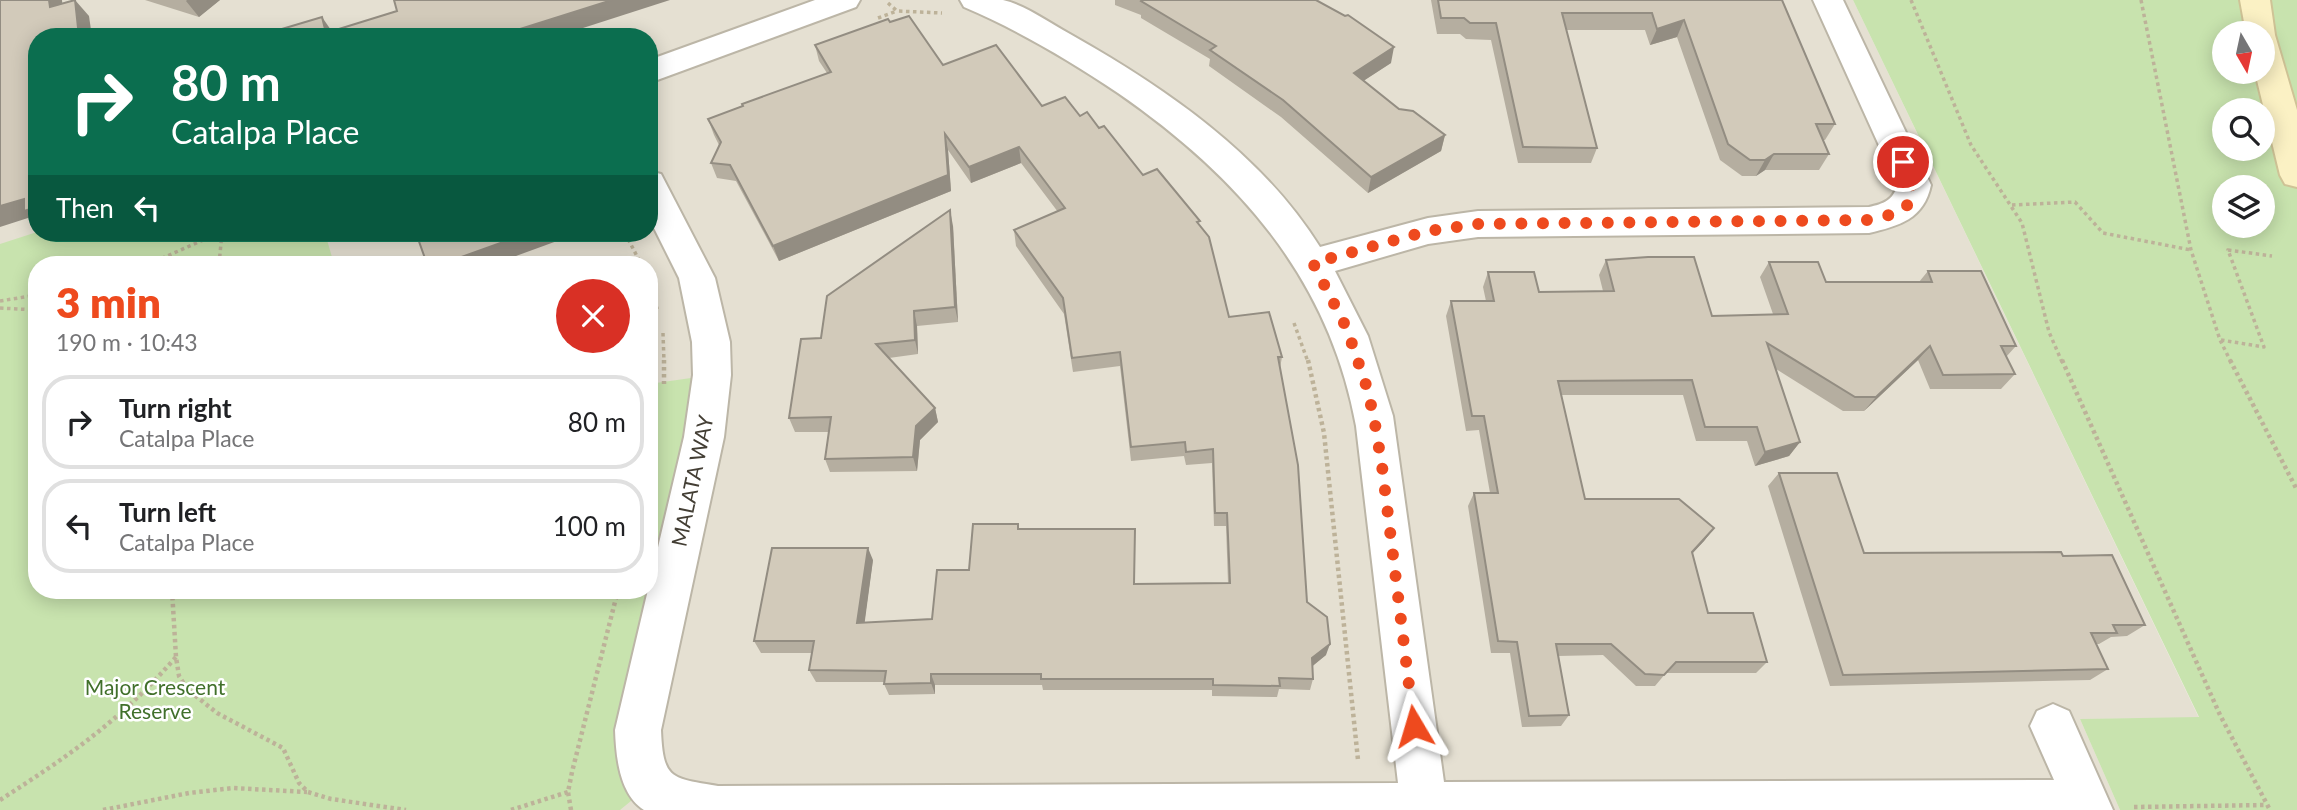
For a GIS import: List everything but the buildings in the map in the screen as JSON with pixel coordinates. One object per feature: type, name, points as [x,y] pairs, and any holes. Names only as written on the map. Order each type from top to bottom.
[{"type":"main road","points":[[2255,0],[2259,21]]},
{"type":"main road","points":[[2274,84],[2297,175]]},
{"type":"street","points":[[1313,263],[1428,231],[1478,224],[1869,220],[1902,210],[1912,198],[1914,185],[1828,0]]},
{"type":"street","points":[[658,69],[839,3],[878,1]]},
{"type":"street","points":[[962,7],[1008,8],[1135,89],[1228,160],[1276,211],[1313,263],[1347,329],[1374,418],[1424,806]]},
{"type":"street","name":"MALATA WAY","points":[[658,201],[697,278],[709,332],[712,375],[704,437],[638,730],[642,769],[648,787],[667,799],[719,809],[1125,809]]},
{"type":"street","points":[[1125,809],[1424,806],[2099,807],[2053,726]]},
{"type":"path","points":[[1911,0],[1971,145],[2022,223],[2049,332],[2220,715],[2269,808],[2099,807]]},
{"type":"path","points":[[2141,0],[2191,250],[2220,340],[2297,490]]},
{"type":"path","points":[[878,1],[897,11],[962,7]]},
{"type":"path","points":[[2012,205],[2076,202],[2103,233],[2191,250]]},
{"type":"path","points":[[168,256],[200,242]]},
{"type":"path","points":[[2220,340],[2264,347],[2228,250],[2272,256]]},
{"type":"path","points":[[0,301],[28,296]]},
{"type":"path","points":[[0,308],[28,310]]},
{"type":"path","points":[[1289,314],[1305,349],[1324,433],[1358,764]]},
{"type":"path","points":[[662,323],[664,393]]},
{"type":"path","points":[[173,599],[179,676],[187,689],[217,713],[283,748],[299,783],[308,792]]},
{"type":"path","points":[[571,810],[568,792],[616,599]]},
{"type":"path","points":[[0,800],[45,773],[102,731],[131,707],[176,657]]},
{"type":"path","points":[[103,810],[188,793],[233,788],[308,792],[331,799],[406,810]]},
{"type":"path","points":[[511,810],[568,792]]},
{"type":"shaded area","points":[[0,0],[1853,0],[2199,718],[2080,719],[2120,810],[0,810]]},
{"type":"green space","points":[[1853,0],[2297,0],[2297,810],[2120,810],[2080,719],[2199,717]]},
{"type":"green space","name":"Major Crescent Reserve","points":[[28,235],[28,242],[328,242],[332,256],[28,256],[28,599],[658,599],[658,383],[712,375],[648,787],[620,810],[0,810],[0,244]]},
{"type":"route","points":[[1414,726],[1374,418],[1347,329],[1313,263],[1428,231],[1478,224],[1869,220],[1890,216],[1902,210],[1912,198],[1914,185],[1903,162]]}]
